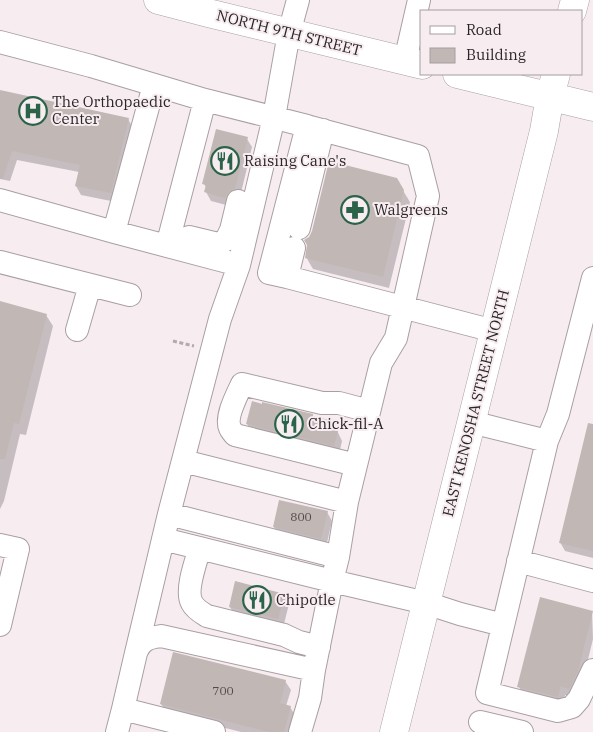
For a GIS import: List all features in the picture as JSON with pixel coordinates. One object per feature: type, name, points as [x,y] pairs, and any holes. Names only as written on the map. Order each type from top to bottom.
[{"type":"main road","name":"NORTH 9TH STREET","points":[[158,0],[414,63]]},
{"type":"main road","points":[[466,75],[553,85],[593,107]]},
{"type":"main road","name":"EAST KENOSHA STREET NORTH","points":[[394,732],[544,131],[553,85]]},
{"type":"lane","points":[[0,200],[114,232],[218,244],[226,240],[231,230],[267,115],[298,0]]},
{"type":"lane","points":[[414,63],[419,0]]},
{"type":"lane","points":[[0,42],[91,66],[205,100],[418,156],[428,196],[396,338],[381,363],[347,502],[310,698],[300,732]]},
{"type":"lane","points":[[114,232],[154,85]]},
{"type":"lane","points":[[169,239],[205,100]]},
{"type":"lane","points":[[117,732],[169,514],[220,319],[239,265],[267,115]]},
{"type":"lane","points":[[287,277],[296,238],[315,128]]},
{"type":"lane","points":[[315,128],[269,273],[494,331]]},
{"type":"lane","points":[[169,239],[239,265]]},
{"type":"lane","points":[[0,262],[130,295]]},
{"type":"lane","points":[[522,732],[479,727],[548,441],[558,414],[593,278]]},
{"type":"lane","points":[[77,330],[90,285]]},
{"type":"lane","points":[[356,465],[235,435],[230,429],[228,422],[232,406],[242,384],[322,403],[339,403],[369,411]]},
{"type":"lane","points":[[471,422],[548,441]]},
{"type":"lane","points":[[183,461],[347,502]]},
{"type":"lane","points":[[169,514],[338,557]]},
{"type":"lane","points":[[163,539],[426,603],[504,625]]},
{"type":"lane","points":[[0,545],[18,549],[0,625]]},
{"type":"lane","points":[[200,548],[189,593],[192,603],[200,612],[207,616],[284,635],[299,642],[319,647]]},
{"type":"lane","points":[[518,561],[593,581]]},
{"type":"lane","points":[[136,653],[139,645],[149,638],[161,636],[314,670]]},
{"type":"lane","points":[[487,693],[558,711],[572,707],[580,699],[593,670]]},
{"type":"lane","points":[[123,709],[214,732]]},
{"type":"path","points":[[173,341],[200,348]]},
{"type":"building","points":[[0,90],[129,118],[111,193],[75,186],[80,165],[12,151],[3,179],[0,179]]},
{"type":"building","name":"Raising Cane's","points":[[216,129],[248,137],[235,188],[225,198],[204,192],[206,185],[202,184]]},
{"type":"building","name":"Walgreens","points":[[329,161],[397,178],[404,190],[383,277],[305,258],[307,245],[304,240],[309,237],[312,231]]},
{"type":"building","points":[[0,301],[47,314],[19,424],[14,423],[5,459],[0,459]]},
{"type":"building","name":"Chick-fil-A","points":[[252,401],[313,414],[313,416],[333,421],[331,429],[338,431],[334,446],[246,424]]},
{"type":"building","points":[[588,423],[593,424],[593,551],[559,543]]},
{"type":"building","points":[[279,500],[328,511],[321,539],[273,527]]},
{"type":"building","name":"Chipotle","points":[[235,581],[285,594],[278,619],[229,607]]},
{"type":"building","points":[[540,597],[593,611],[578,671],[569,689],[561,686],[558,697],[517,687]]},
{"type":"building","points":[[173,652],[286,680],[280,703],[291,706],[284,732],[269,732],[160,704]]},
{"type":"place","name":"The Orthopaedic Center","points":[[33,111]]},
{"type":"place","name":"Raising Cane's","points":[[225,161]]},
{"type":"place","name":"Walgreens","points":[[355,210]]},
{"type":"place","name":"Chick-fil-A","points":[[289,424]]},
{"type":"place","name":"Chipotle","points":[[257,600]]}]
